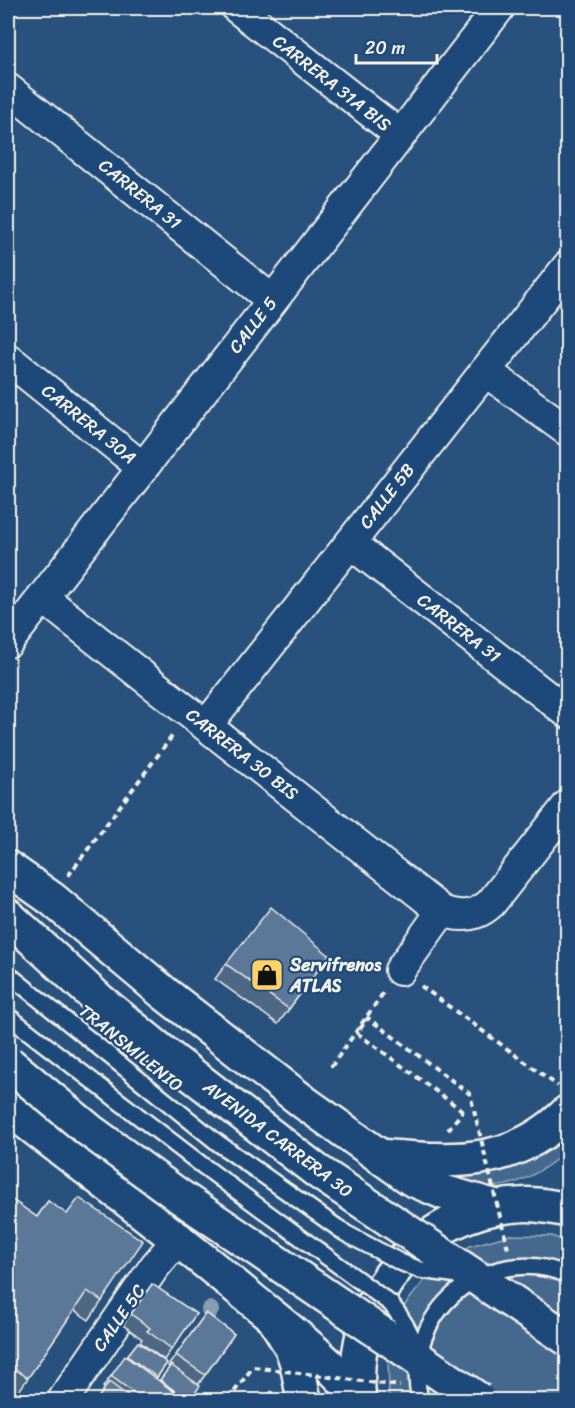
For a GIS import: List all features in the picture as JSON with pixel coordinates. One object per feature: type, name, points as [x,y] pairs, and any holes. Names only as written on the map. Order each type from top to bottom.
[{"type":"main road","points":[[8,868],[52,899],[164,993],[304,1103],[412,1179],[443,1192],[496,1207]]},
{"type":"main road","name":"AVENIDA CARRERA 30","points":[[15,923],[99,1000],[170,1058],[317,1171],[567,1339]]},
{"type":"main road","points":[[8,1063],[89,1130],[178,1196],[479,1401]]},
{"type":"main road","points":[[380,1156],[453,1160],[493,1156],[516,1149],[540,1135],[563,1099]]},
{"type":"main road","points":[[8,1108],[179,1238],[340,1375],[359,1399]]},
{"type":"main road","points":[[359,1399],[358,1354],[369,1312],[389,1275],[418,1243],[454,1220],[496,1207],[559,1201]]},
{"type":"main road","points":[[273,1317],[292,1348],[297,1363],[291,1395]]},
{"type":"street","name":"CARRERA 31A BIS","points":[[237,8],[399,135]]},
{"type":"street","name":"CALLE 5","points":[[8,642],[499,8]]},
{"type":"street","name":"CARRERA 31","points":[[8,89],[272,300]]},
{"type":"street","name":"CALLE 5B","points":[[197,720],[350,543],[567,266]]},
{"type":"street","name":"CARRERA 30A","points":[[8,358],[142,467]]},
{"type":"street","points":[[485,372],[567,431]]},
{"type":"street","name":"CARRERA 31","points":[[350,543],[567,713]]},
{"type":"street","name":"CARRERA 30 BIS","points":[[42,597],[442,911]]},
{"type":"street","points":[[400,970],[442,911],[454,915],[470,916],[482,911],[491,903],[567,805]]},
{"type":"street","name":"CALLE 5C","points":[[63,1401],[155,1266],[179,1238]]},
{"type":"lane","name":"TRANSMILENIO","points":[[8,974],[218,1143],[345,1233],[400,1262],[420,1269],[449,1274],[483,1275]]},
{"type":"lane","name":"TRANSMILENIO","points":[[8,1016],[202,1165],[391,1304],[402,1317],[419,1355]]},
{"type":"lane","name":"TRANSMILENIO","points":[[420,1401],[419,1355],[425,1333],[441,1307],[456,1291],[483,1275],[509,1268],[524,1266],[552,1270],[567,1275]]},
{"type":"path","points":[[68,876],[197,720]]},
{"type":"path","points":[[331,1066],[400,970],[563,1099]]},
{"type":"path","points":[[445,1134],[463,1111],[357,1034],[368,1018],[470,1094],[510,1259]]},
{"type":"path","points":[[228,1401],[253,1367],[397,1384],[406,1390]]},
{"type":"path","points":[[261,1401],[291,1395]]},
{"type":"shaded area","points":[[567,1130],[567,1151],[536,1173],[520,1181],[505,1185],[473,1184],[455,1179],[437,1169]]},
{"type":"shaded area","points":[[510,1235],[552,1236],[567,1242],[567,1400],[389,1400],[388,1351],[403,1307],[432,1271],[470,1246]]},
{"type":"building","name":"Servifrenos ATLAS","points":[[271,907],[329,955],[289,1009],[226,964]]},
{"type":"building","points":[[8,1197],[37,1217],[48,1201],[67,1214],[79,1198],[143,1241],[102,1301],[87,1291],[28,1378],[8,1364]]},
{"type":"building","points":[[152,1284],[196,1314],[172,1349],[147,1331],[150,1328],[131,1314]]},
{"type":"building","points":[[206,1313],[234,1334],[205,1375],[176,1355]]},
{"type":"building","points":[[138,1342],[167,1363],[157,1377],[127,1356]]},
{"type":"building","points":[[125,1356],[181,1397],[179,1401],[145,1401],[111,1376]]},
{"type":"building","points":[[171,1365],[200,1386],[189,1401],[160,1380]]},
{"type":"building","points":[[109,1382],[135,1401],[96,1401]]},
{"type":"place","name":"Servifrenos ATLAS","points":[[267,975]]}]
